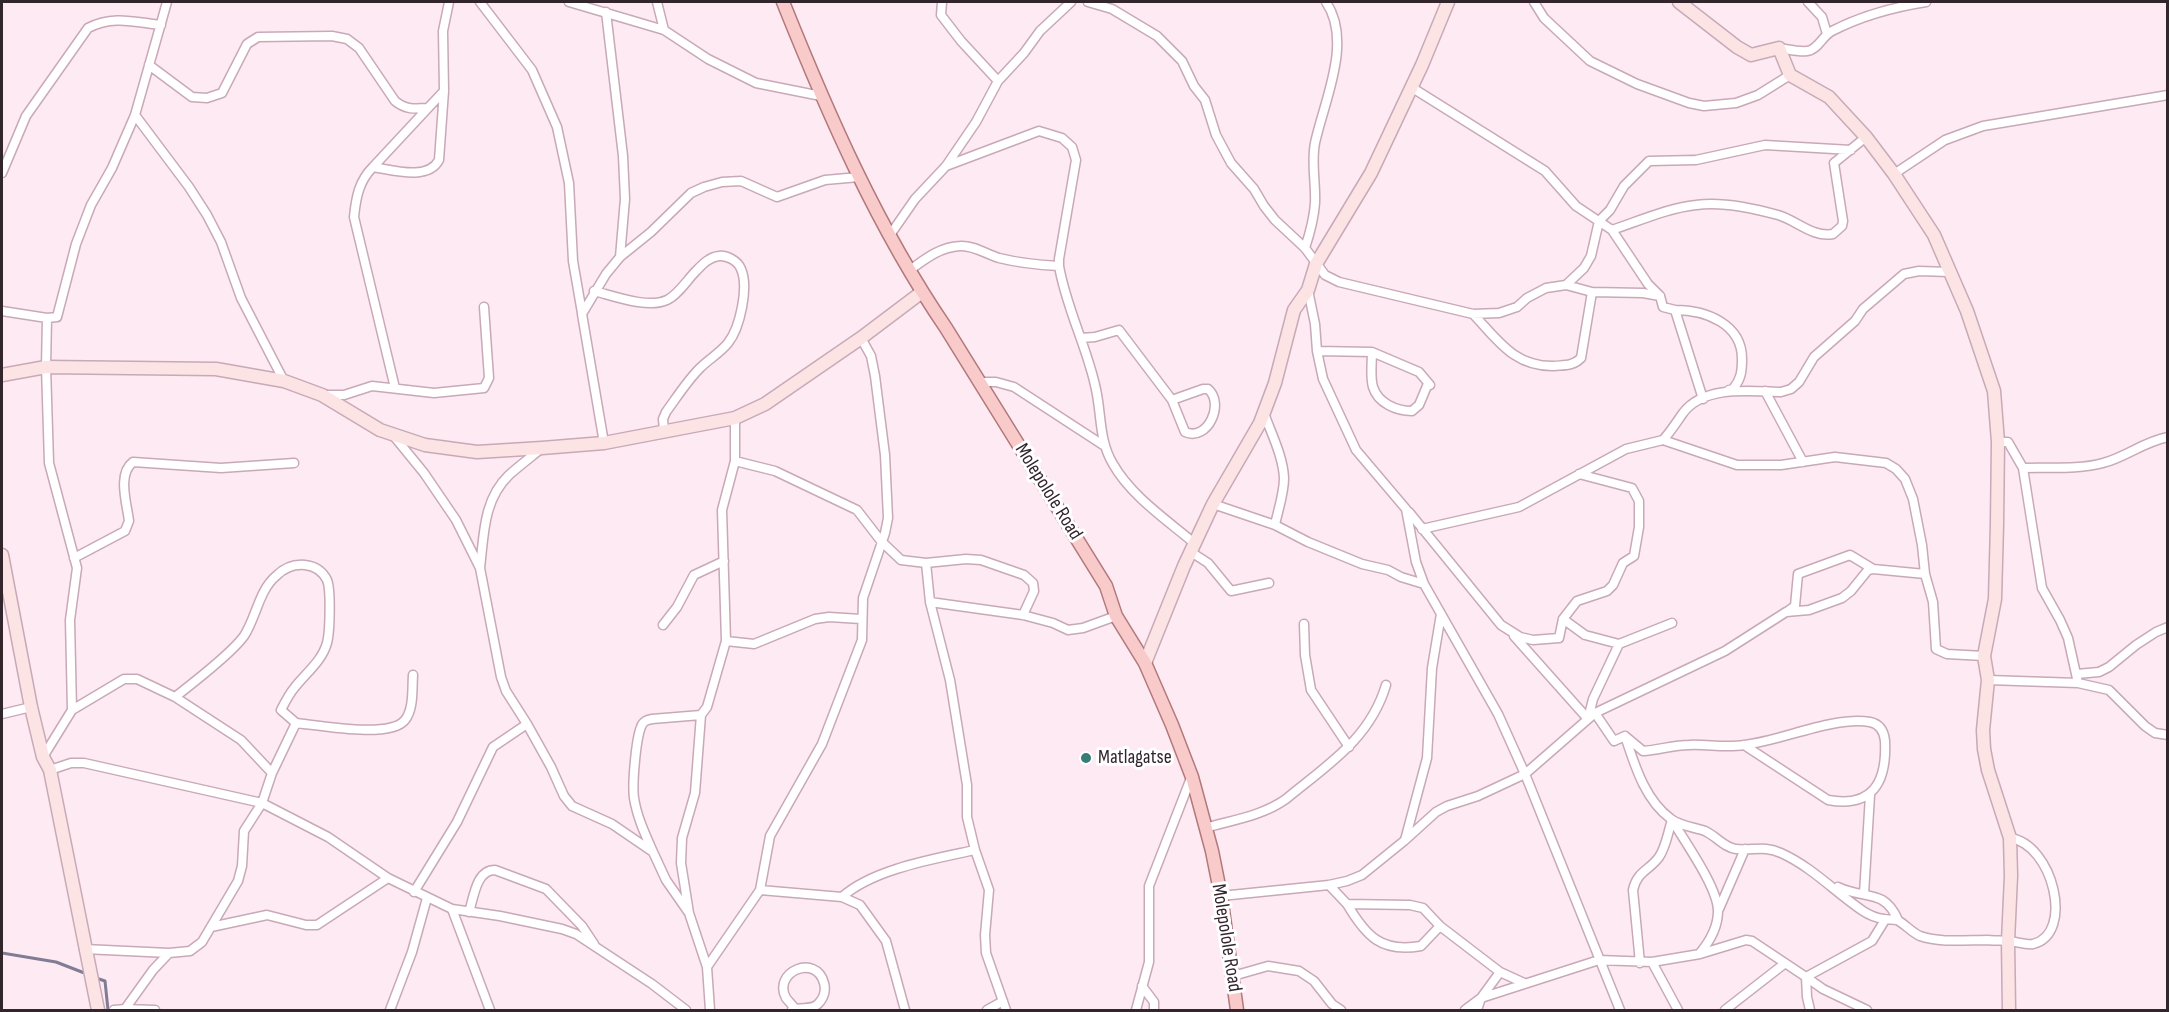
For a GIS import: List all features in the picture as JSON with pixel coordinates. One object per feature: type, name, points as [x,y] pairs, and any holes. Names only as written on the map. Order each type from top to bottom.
[{"type":"main road","name":"Molepolole Road","points":[[783,2],[820,96],[890,235],[922,292],[1106,586],[1116,616],[1145,663],[1172,725],[1191,777],[1212,851],[1221,896],[1237,1011]]},
{"type":"street","points":[[2,311],[47,318],[57,317],[76,244],[135,115],[167,2]]},
{"type":"street","points":[[373,167],[410,172],[428,171],[435,168],[439,160],[444,91],[443,31],[449,2]]},
{"type":"street","points":[[480,2],[532,70],[557,127],[569,183],[573,261],[604,443]]},
{"type":"street","points":[[569,2],[663,30],[708,59],[756,83],[820,96]]},
{"type":"street","points":[[657,2],[663,30]]},
{"type":"street","points":[[942,2],[941,15],[961,41],[998,81]]},
{"type":"street","points":[[890,235],[915,199],[946,166],[976,122],[998,81],[1024,53],[1040,31],[1071,2]]},
{"type":"street","points":[[1088,2],[1112,9],[1157,36],[1182,61],[1194,86],[1205,100],[1216,135],[1231,162],[1241,172],[1275,220],[1305,248],[1325,275],[1339,282],[1473,314],[1499,313],[1517,307],[1527,298],[1546,288],[1566,285],[1592,292],[1643,293],[1660,296]]},
{"type":"street","points":[[1305,248],[1315,204],[1315,144],[1329,93],[1338,43],[1335,20],[1326,2]]},
{"type":"street","points":[[1145,663],[1213,504],[1260,423],[1275,383],[1294,310],[1308,290],[1316,264],[1371,173],[1448,2]]},
{"type":"street","points":[[1534,2],[1544,18],[1590,61],[1637,84],[1689,102],[1715,106],[1736,103],[1758,94],[1790,75]]},
{"type":"street","points":[[1679,2],[1737,47],[1751,55],[1779,48],[1808,51],[1815,48],[1827,34],[1852,20],[1900,6],[1926,2]]},
{"type":"street","points":[[1808,2],[1822,17],[1827,34]]},
{"type":"street","points":[[606,12],[623,156],[625,199],[620,257]]},
{"type":"street","points":[[2,173],[26,116],[88,28],[101,21],[117,20],[161,25]]},
{"type":"street","points":[[149,64],[192,97],[207,98],[222,93],[247,44],[258,37],[332,36],[347,39],[359,48],[395,102],[402,107],[412,109],[428,108]]},
{"type":"street","points":[[1779,48],[1790,75],[1829,97],[1866,137],[1894,174],[1934,235],[1967,311],[1994,391],[1998,442],[1995,599],[1984,656],[1988,680],[1983,730],[1988,770],[2010,838],[2009,1011]]},
{"type":"street","points":[[1411,87],[1545,171],[1576,207],[1612,230],[1648,284],[1660,296],[1663,308],[1692,310],[1719,320],[1727,325],[1737,338],[1742,352],[1742,374],[1733,389],[1716,392],[1683,413],[1677,425],[1663,440]]},
{"type":"street","points":[[395,388],[354,217],[356,198],[364,177],[444,91]]},
{"type":"street","points":[[1894,174],[1945,140],[1983,126],[2168,95]]},
{"type":"street","points":[[135,115],[207,214],[221,242],[241,298],[284,381]]},
{"type":"street","points":[[946,166],[1039,131],[1062,138],[1072,147],[1076,160],[1059,266],[1100,405],[1103,444],[1114,467],[1134,491],[1208,563],[1231,591],[1269,583]]},
{"type":"street","points":[[1612,230],[1686,207],[1707,204],[1758,210],[1780,216],[1819,234],[1833,234],[1842,226],[1843,221],[1834,163],[1866,137]]},
{"type":"street","points":[[1566,285],[1584,268],[1591,256],[1599,221],[1610,210],[1624,186],[1649,161],[1696,160],[1765,145],[1851,150]]},
{"type":"street","points":[[582,314],[594,291],[620,257],[651,232],[691,193],[722,182],[741,182],[777,198],[825,180],[859,177]]},
{"type":"street","points":[[910,270],[933,254],[960,246],[971,247],[1000,258],[1029,264],[1059,266]]},
{"type":"street","points":[[594,291],[632,301],[654,303],[666,301],[711,259],[720,256],[730,258],[739,264],[745,286],[735,330],[730,341],[701,367],[666,412],[663,419],[664,431]]},
{"type":"street","points":[[1716,392],[1781,392],[1791,389],[1799,382],[1814,357],[1855,321],[1863,309],[1904,274],[1919,271],[1949,272]]},
{"type":"street","points":[[1308,290],[1323,379],[1356,450],[1492,616],[1512,633],[1614,741],[1625,736]]},
{"type":"street","points":[[2,375],[46,367],[216,369],[284,381],[322,395],[380,430],[425,445],[460,451],[604,443],[735,418],[765,404],[861,338],[922,292]]},
{"type":"street","points":[[1473,314],[1502,346],[1524,362],[1545,366],[1572,365],[1581,358],[1592,292]]},
{"type":"street","points":[[322,395],[344,395],[372,386],[434,393],[484,388],[489,378],[484,307]]},
{"type":"street","points":[[1675,310],[1703,399]]},
{"type":"street","points":[[47,318],[49,463],[74,558],[77,579],[70,620],[72,710]]},
{"type":"street","points":[[1081,338],[1095,337],[1119,330],[1172,400],[1181,427],[1189,434],[1201,433],[1214,414],[1214,398],[1208,389],[1172,400]]},
{"type":"street","points":[[707,967],[760,890],[770,836],[822,744],[862,640],[862,598],[887,527],[888,518],[885,455],[871,356],[861,338]]},
{"type":"street","points":[[1317,351],[1372,352],[1419,372],[1430,385],[1427,386],[1419,405],[1412,411],[1395,409],[1376,394],[1372,386],[1372,352]]},
{"type":"street","points":[[978,382],[996,382],[1014,387],[1103,444]]},
{"type":"street","points":[[1765,391],[1803,462]]},
{"type":"street","points":[[1264,412],[1283,467],[1284,477],[1284,488],[1275,525]]},
{"type":"street","points":[[710,1011],[707,967],[689,913],[681,851],[682,838],[695,793],[701,715],[707,707],[726,641],[722,510],[735,461],[735,418]]},
{"type":"street","points":[[393,435],[424,473],[456,520],[480,568],[501,677],[506,691],[551,767],[564,796],[572,806],[612,824],[653,852]]},
{"type":"street","points":[[2023,468],[2079,467],[2102,464],[2150,441],[2168,437]]},
{"type":"street","points":[[1422,529],[1520,507],[1626,449],[1663,440],[1737,465],[1781,465],[1835,457],[1886,463],[1896,469],[1905,479],[1913,499],[1919,523],[1925,574],[1934,602],[1936,649],[1947,654],[1984,656]]},
{"type":"street","points":[[1998,442],[2008,442],[2023,468],[2042,588],[2068,638],[2078,679]]},
{"type":"street","points":[[480,568],[485,519],[492,498],[508,476],[542,448]]},
{"type":"street","points":[[735,461],[775,471],[857,510],[881,541],[901,560],[926,563],[973,559],[1024,575],[1033,584],[1034,591],[1023,615]]},
{"type":"street","points":[[74,558],[125,531],[129,521],[124,478],[125,471],[133,462],[222,468],[294,463]]},
{"type":"street","points":[[1512,633],[1533,640],[1559,638],[1563,619],[1577,601],[1607,591],[1613,585],[1623,563],[1634,556],[1639,527],[1639,501],[1632,488],[1579,474]]},
{"type":"street","points":[[1213,504],[1275,525],[1308,542],[1362,564],[1388,570],[1401,577],[1424,584]]},
{"type":"street","points":[[1406,509],[1416,562],[1424,584],[1498,714],[1526,774],[1620,1011]]},
{"type":"street","points":[[2,555],[31,707],[43,756],[50,770],[98,1011]]},
{"type":"street","points":[[1221,896],[1329,885],[1362,875],[1442,809],[1478,796],[1526,774],[1591,716],[1725,651],[1795,606],[1798,574],[1850,555],[1873,569]]},
{"type":"street","points":[[663,625],[677,607],[694,574],[724,561]]},
{"type":"street","points":[[926,563],[930,602],[950,680],[967,785],[967,817],[975,850],[989,890],[985,935],[986,953],[1006,1011]]},
{"type":"street","points":[[175,697],[240,642],[269,583],[287,568],[297,565],[314,566],[328,581],[330,628],[321,658],[296,687],[281,710],[296,723],[371,730],[400,725],[406,720],[410,710],[413,675]]},
{"type":"street","points":[[1786,612],[1809,610],[1842,598],[1851,591],[1868,570],[1925,574]]},
{"type":"street","points":[[930,602],[1023,615],[1053,623],[1068,630],[1083,628],[1116,616]]},
{"type":"street","points":[[1404,841],[1426,758],[1432,668],[1441,614]]},
{"type":"street","points":[[726,641],[754,644],[815,619],[829,617],[861,619]]},
{"type":"street","points":[[1563,619],[1585,635],[1619,644],[1672,623]]},
{"type":"street","points":[[1304,624],[1305,655],[1311,690],[1349,747]]},
{"type":"street","points":[[1988,680],[2078,679],[2109,667],[2136,645],[2168,627]]},
{"type":"street","points":[[1591,716],[1593,699],[1619,644]]},
{"type":"street","points":[[43,756],[72,710],[124,679],[130,678],[137,679],[175,697],[241,740],[272,773]]},
{"type":"street","points":[[2078,679],[2109,690],[2145,726],[2156,733],[2168,735]]},
{"type":"street","points":[[1205,828],[1275,807],[1349,747],[1361,734],[1376,711],[1386,685]]},
{"type":"street","points":[[2,714],[31,707]]},
{"type":"street","points":[[689,913],[666,880],[642,827],[634,796],[634,781],[641,728],[646,720],[701,715]]},
{"type":"street","points":[[1625,736],[1643,751],[1677,745],[1744,746],[1831,725],[1873,722],[1880,726],[1884,733],[1885,746],[1879,785],[1870,795],[1842,803],[1828,800],[1744,746]]},
{"type":"street","points":[[84,949],[169,953],[190,951],[196,948],[238,881],[242,866],[244,831],[262,803],[272,773],[296,723]]},
{"type":"street","points":[[414,892],[457,822],[494,747],[527,724]]},
{"type":"street","points":[[1625,736],[1638,775],[1654,800],[1672,820],[1710,886],[1718,911]]},
{"type":"street","points":[[50,770],[71,763],[84,763],[262,803],[328,837],[388,878],[452,909],[500,915],[576,934],[652,984],[686,1011]]},
{"type":"street","points":[[1136,1011],[1149,962],[1149,886],[1191,777]]},
{"type":"street","points":[[1864,894],[1870,795]]},
{"type":"street","points":[[1672,820],[1704,831],[1730,848],[1762,848],[1781,853],[1827,882],[1868,915],[1885,920],[1896,920],[1917,935],[1930,939],[2033,944],[2048,934],[2053,926],[2055,900],[2048,870],[2034,850],[2020,840],[2010,838]]},
{"type":"street","points":[[1640,963],[1633,890],[1635,880],[1656,862],[1661,854],[1672,820]]},
{"type":"street","points":[[1700,954],[1710,941],[1718,911],[1744,849]]},
{"type":"street","points":[[842,897],[854,887],[902,867],[975,850]]},
{"type":"street","points":[[469,912],[480,876],[488,870],[495,870],[546,888],[582,926],[594,946]]},
{"type":"street","points":[[211,927],[267,915],[306,925],[317,925],[388,878]]},
{"type":"street","points":[[1827,882],[1853,894],[1864,894],[1881,899],[1892,907],[1898,920],[1896,920]]},
{"type":"street","points":[[1329,885],[1347,904],[1366,932],[1391,948],[1421,946],[1440,926]]},
{"type":"street","points":[[760,890],[842,897],[860,905],[886,941],[905,1011]]},
{"type":"street","points":[[390,1011],[412,952],[428,898]]},
{"type":"street","points":[[1347,904],[1423,908],[1440,926],[1500,972],[1524,983]]},
{"type":"street","points":[[452,909],[490,1011]]},
{"type":"street","points":[[1806,977],[1872,941],[1885,920]]},
{"type":"street","points":[[1481,998],[1599,960],[1652,962],[1700,954],[1738,941],[1752,941],[1823,989],[1867,1011]]},
{"type":"street","points":[[125,1009],[153,970],[169,953]]},
{"type":"street","points":[[1652,962],[1678,1011]]},
{"type":"street","points":[[1725,1011],[1784,964]]},
{"type":"street","points":[[1233,976],[1268,966],[1299,971],[1314,981],[1332,1007],[1341,1011]]},
{"type":"street","points":[[808,967],[817,971],[826,987],[824,996],[818,1004],[810,1008],[794,1010],[786,997],[784,988],[786,979],[791,972],[799,968],[808,967]]},
{"type":"street","points":[[1465,1011],[1481,998],[1500,972]]},
{"type":"street","points":[[1806,977],[1810,1011]]},
{"type":"street","points":[[1142,986],[1153,999],[1154,1011]]},
{"type":"street","points":[[1477,1011],[1481,998]]},
{"type":"street","points":[[987,1011],[1003,1001]]},
{"type":"street","points":[[114,1011],[125,1009],[155,1011]]},
{"type":"waterway","points":[[2,953],[56,962],[87,974]]},
{"type":"waterway","points":[[96,978],[105,981],[108,1010]]},
{"type":"place","name":"Matlagatse","points":[[1086,758]]}]
